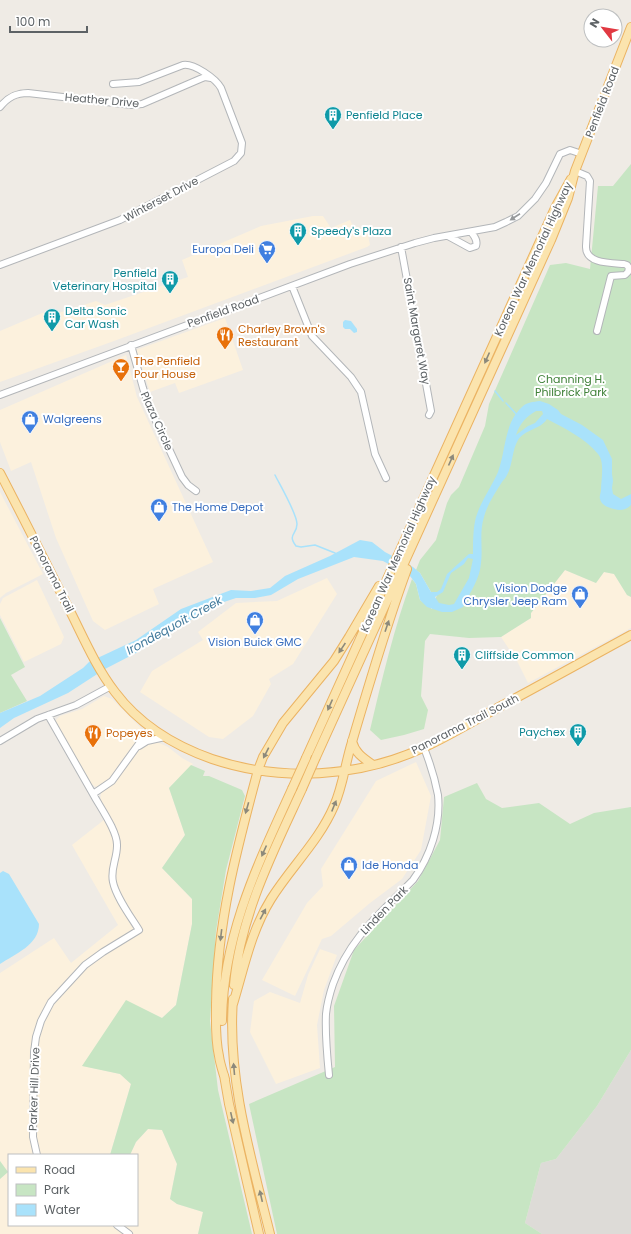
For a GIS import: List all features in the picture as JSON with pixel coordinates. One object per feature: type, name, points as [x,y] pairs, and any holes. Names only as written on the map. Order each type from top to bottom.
[{"type":"main road","name":"Penfield Road","points":[[575,171],[631,27]]},
{"type":"main road","name":"Korean War Memorial Highway","points":[[270,1234],[242,1116],[232,1045],[235,980],[240,952],[253,903],[274,851],[316,758],[398,585],[430,509],[551,240],[568,198],[575,171]]},
{"type":"main road","name":"Korean War Memorial Highway","points":[[259,1234],[229,1104],[222,1043],[224,982],[234,931],[251,881],[385,579],[401,548],[555,208],[575,171]]},
{"type":"main road","name":"Panorama Trail","points":[[0,473],[104,675]]},
{"type":"main road","points":[[225,1079],[218,1055],[216,1027],[216,987],[224,908],[233,863],[258,770],[273,739],[283,723],[334,661],[385,579]]},
{"type":"main road","points":[[233,1004],[249,948],[258,923],[270,899],[312,843],[334,806],[398,585]]},
{"type":"main road","name":"Panorama Trail South","points":[[104,675],[131,710],[151,727],[165,737],[200,755],[230,764],[258,770],[306,774],[345,770],[373,765],[424,748],[631,636]]},
{"type":"main road","points":[[352,741],[358,754],[373,765]]},
{"type":"street","name":"Heather Drive","points":[[114,84],[139,82],[171,68],[187,64],[214,79]]},
{"type":"street","name":"Heather Drive","points":[[0,106],[5,100],[14,95],[28,93],[132,105],[142,104],[205,77],[214,79]]},
{"type":"street","name":"Winterset Drive","points":[[0,265],[120,220],[234,161],[241,153],[242,144],[221,88],[214,79]]},
{"type":"street","name":"Penfield Road","points":[[0,395],[131,345],[401,247],[434,238],[495,227],[518,216],[532,202],[543,189],[560,154],[570,150],[582,154]]},
{"type":"street","points":[[575,171],[587,176],[590,181],[586,253],[595,260],[624,264],[629,268],[625,275],[611,276],[597,331]]},
{"type":"street","points":[[448,236],[470,248],[476,246],[477,243],[471,232]]},
{"type":"street","name":"Saint Margaret Way","points":[[401,247],[431,411],[429,415]]},
{"type":"street","points":[[292,286],[312,336],[351,377],[362,392],[375,454],[386,478]]},
{"type":"street","name":"Plaza Circle","points":[[131,345],[142,388],[149,406],[182,477],[188,485],[196,491]]},
{"type":"street","points":[[0,741],[37,719],[80,704],[111,686]]},
{"type":"street","name":"Parker Hill Drive","points":[[37,1154],[33,1137],[34,1052],[36,1037],[41,1021],[51,1002],[85,965],[139,930],[115,890],[112,881],[112,871],[117,852],[116,835],[48,715]]},
{"type":"street","points":[[93,794],[112,781],[151,727]]},
{"type":"street","points":[[136,748],[147,741],[165,737]]},
{"type":"street","name":"Linden Park","points":[[328,1075],[326,1012],[337,973],[361,932],[418,873],[427,857],[434,837],[438,797],[433,771],[424,748]]},
{"type":"street","points":[[118,1226],[129,1234]]},
{"type":"shaded area","points":[[313,216],[323,216],[331,228],[350,220],[353,226],[359,227],[368,235],[370,245],[0,382],[0,331],[47,311],[52,315],[96,301],[105,305],[188,277],[182,260],[261,226]]},
{"type":"shaded area","points":[[225,318],[243,370],[179,393],[175,383],[150,392],[136,350]]},
{"type":"shaded area","points":[[126,355],[137,397],[213,562],[153,589],[159,604],[105,630],[93,621],[56,538],[31,462],[11,471],[0,442],[0,410]]},
{"type":"shaded area","points":[[0,492],[43,574],[6,593],[0,598]]},
{"type":"shaded area","points":[[565,570],[596,583],[604,572],[614,574],[627,595],[631,597],[631,628],[528,683],[517,661],[501,637],[531,618],[531,613]]},
{"type":"shaded area","points":[[327,578],[337,594],[293,664],[269,679],[271,684],[253,716],[223,739],[209,737],[140,692],[152,671],[203,640],[198,632],[236,603],[277,601]]},
{"type":"shaded area","points":[[37,580],[64,637],[61,644],[24,662],[0,615],[0,604],[3,598]]},
{"type":"shaded area","points":[[104,696],[112,699],[142,729],[143,735],[109,780],[96,787],[90,783],[56,723],[56,720],[60,716],[82,709]]},
{"type":"shaded area","points":[[157,742],[168,747],[182,758],[193,764],[169,788],[185,835],[162,868],[192,899],[192,924],[176,1005],[162,1018],[126,1001],[83,1066],[120,1074],[131,1084],[110,1154],[8,1154],[8,1172],[0,1161],[0,973],[54,938],[71,963],[118,925],[72,845],[109,816],[100,801],[101,793],[114,783],[130,760],[143,745]]},
{"type":"shaded area","points":[[416,762],[431,796],[421,850],[402,879],[370,903],[331,936],[322,939],[295,996],[262,980],[307,903],[323,886],[321,869],[376,781]]},
{"type":"shaded area","points":[[320,949],[337,955],[324,990],[317,1025],[320,1068],[276,1084],[250,1032],[254,1001],[270,992],[300,1003],[308,975]]},
{"type":"shaded area","points":[[631,1050],[631,1234],[542,1234],[525,1223],[541,1163],[556,1159],[597,1106]]},
{"type":"shaded area","points":[[148,1129],[162,1130],[177,1164],[170,1199],[177,1204],[203,1212],[198,1234],[0,1234],[0,1179],[8,1172],[8,1226],[138,1226],[138,1154],[130,1154],[136,1142]]},
{"type":"green space","name":"Channing H. Philbrick Park","points":[[631,164],[631,597],[627,595],[614,574],[604,572],[596,583],[565,570],[531,613],[531,618],[501,637],[469,638],[430,634],[425,641],[421,696],[428,710],[424,729],[381,740],[370,730],[394,635],[412,579],[416,584],[420,600],[432,609],[438,592],[431,592],[420,573],[416,570],[420,560],[436,540],[447,503],[451,495],[459,487],[485,426],[489,404],[550,265],[566,263],[590,269],[598,186],[613,186]]},
{"type":"green space","points":[[0,618],[25,667],[11,675],[27,701],[0,713]]},
{"type":"green space","points":[[191,765],[205,771],[203,776],[209,776],[242,790],[245,796],[226,870],[216,931],[210,1021],[218,1090],[252,1234],[198,1234],[203,1212],[177,1204],[170,1199],[177,1164],[162,1130],[148,1129],[136,1142],[130,1154],[110,1154],[131,1084],[120,1074],[82,1066],[126,1000],[162,1018],[176,1005],[192,924],[192,899],[162,868],[185,835],[169,788]]},
{"type":"green space","points":[[477,783],[486,799],[502,808],[539,803],[570,824],[594,813],[631,807],[631,1050],[597,1106],[556,1159],[541,1163],[525,1223],[542,1234],[277,1234],[249,1104],[335,1067],[334,1006],[354,950],[418,881],[440,840],[444,797]]},
{"type":"green space","points":[[0,1161],[8,1172],[0,1179]]},
{"type":"water","points":[[345,320],[351,321],[357,329],[357,332],[354,333],[350,329],[345,329],[343,327],[343,322]]},
{"type":"water","name":"Irondequoit Creek","points":[[540,401],[549,404],[561,414],[582,425],[603,440],[612,459],[613,494],[621,499],[631,494],[631,505],[629,507],[623,510],[617,510],[602,503],[600,497],[602,466],[600,457],[593,448],[581,438],[547,419],[544,423],[521,436],[518,440],[507,476],[502,481],[487,508],[482,529],[480,569],[477,580],[463,607],[452,612],[442,612],[427,607],[420,600],[416,584],[410,576],[383,561],[354,557],[298,579],[271,595],[255,598],[236,598],[224,602],[199,615],[136,653],[105,669],[68,693],[14,718],[0,728],[0,713],[40,696],[83,668],[89,662],[136,640],[181,609],[231,590],[251,591],[270,588],[285,576],[330,556],[360,540],[372,542],[385,552],[413,567],[420,573],[431,592],[437,592],[441,589],[447,574],[469,554],[473,554],[476,517],[501,464],[506,438],[512,421],[524,405],[530,402]],"holes":[[[536,411],[542,411],[543,414],[535,423],[528,426],[516,435],[519,427]],[[468,558],[473,559],[469,578],[454,604],[449,605],[439,603],[435,597],[443,592],[451,573],[464,564]]]},
{"type":"water","points":[[3,871],[9,874],[39,924],[38,931],[31,943],[0,964],[0,873]]},
{"type":"waterway","points":[[495,391],[503,401]]},
{"type":"waterway","points":[[506,403],[517,415]]},
{"type":"waterway","points":[[275,475],[296,519],[297,528],[292,537],[296,546],[301,547],[315,545],[337,555]]},
{"type":"place","name":"Penfield Place","points":[[333,130]]},
{"type":"place","name":"Speedy's Plaza","points":[[298,246]]},
{"type":"place","name":"Europa Deli","points":[[267,264]]},
{"type":"place","name":"Penfield Veterinary Hospital","points":[[170,294]]},
{"type":"place","name":"Delta Sonic Car Wash","points":[[52,332]]},
{"type":"place","name":"Charley Brown's Restaurant","points":[[225,350]]},
{"type":"place","name":"The Penfield Pour House","points":[[121,382]]},
{"type":"place","name":"Walgreens","points":[[30,434]]},
{"type":"place","name":"The Home Depot","points":[[159,522]]},
{"type":"place","name":"Vision Dodge Chrysler Jeep Ram","points":[[580,609]]},
{"type":"place","name":"Vision Buick GMC","points":[[255,635]]},
{"type":"place","name":"Cliffside Common","points":[[462,670]]},
{"type":"place","name":"Paychex","points":[[578,747]]},
{"type":"place","name":"Popeyes","points":[[93,748]]},
{"type":"place","name":"Ide Honda","points":[[349,880]]}]
